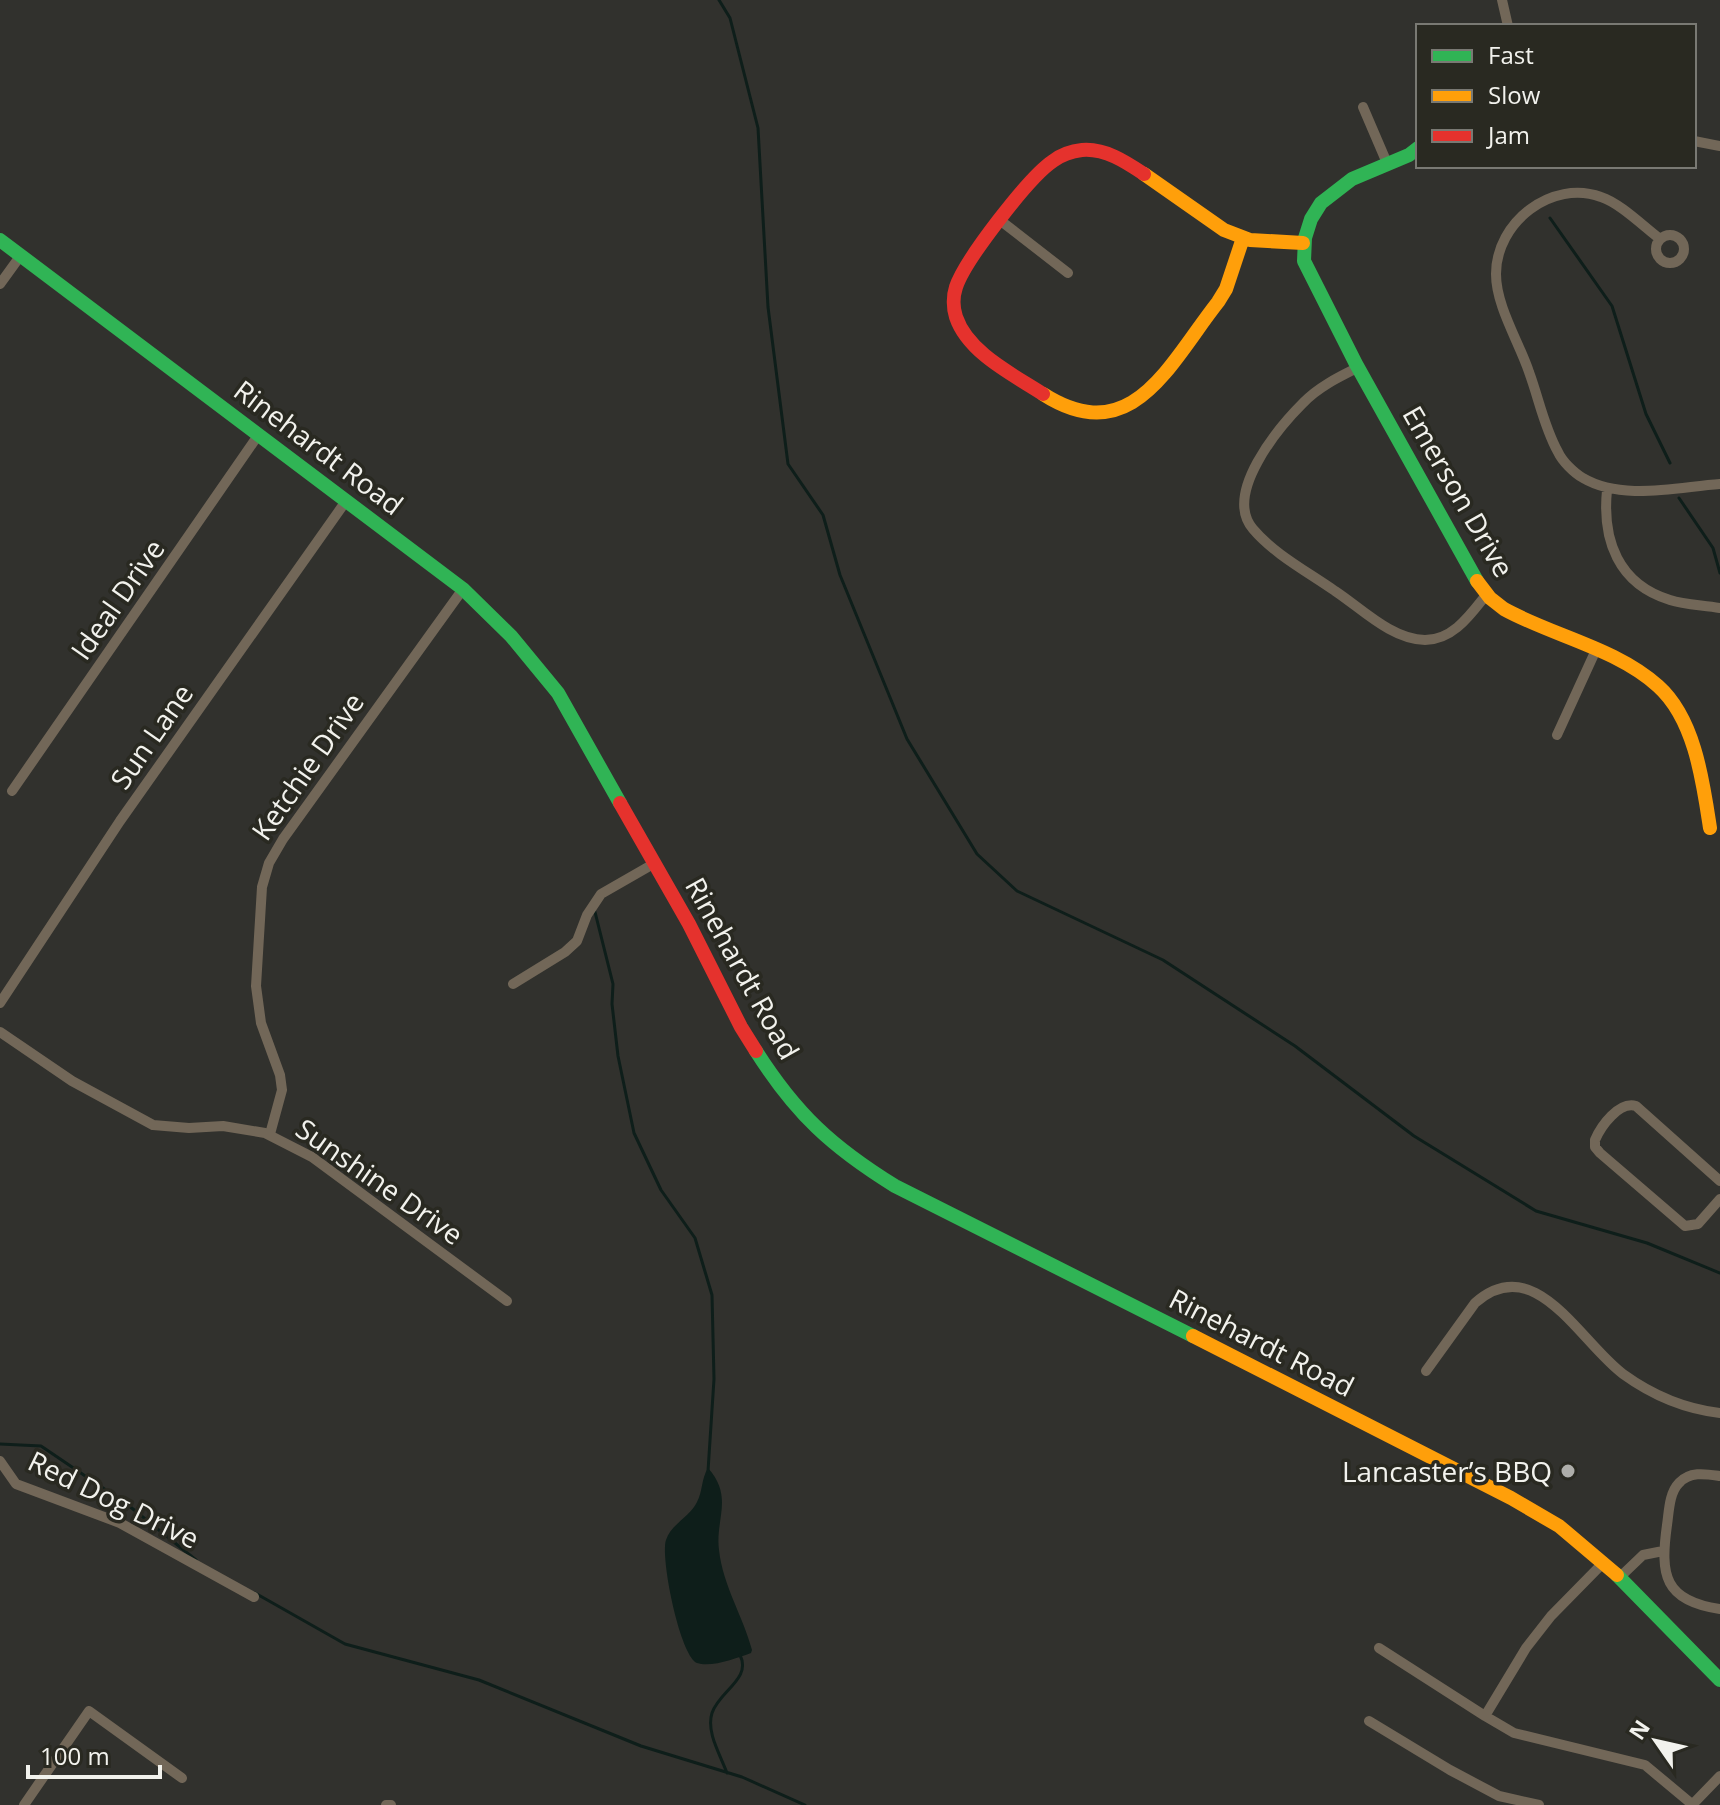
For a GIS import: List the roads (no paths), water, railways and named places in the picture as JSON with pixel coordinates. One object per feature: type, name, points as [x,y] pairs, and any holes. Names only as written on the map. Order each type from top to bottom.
[{"type":"street","points":[[1502,0],[1508,24]]},
{"type":"street","points":[[1363,107],[1387,163]]},
{"type":"street","points":[[1696,141],[1720,146]]},
{"type":"street","points":[[1243,238],[1226,289],[1150,390],[1133,405],[1113,413],[1095,415],[1060,405],[972,344],[956,319],[956,287],[962,273],[1039,172],[1053,160],[1087,150],[1109,154],[1199,215],[1243,238],[1303,243],[1308,225],[1328,195],[1344,182],[1416,150]]},
{"type":"street","points":[[1660,239],[1605,198],[1580,191],[1557,195],[1533,207],[1515,222],[1500,246],[1496,275],[1506,315],[1530,372],[1542,416],[1559,455],[1579,477],[1607,490],[1720,484]]},
{"type":"street","points":[[1001,221],[1068,273]]},
{"type":"street","name":"Rinehardt Road","points":[[0,240],[463,589],[511,636],[558,693],[655,863],[741,1027],[777,1084],[810,1122],[849,1157],[895,1186],[1506,1496],[1559,1526],[1620,1577],[1720,1680]]},
{"type":"street","name":"Emerson Drive","points":[[1303,243],[1304,261],[1359,367],[1486,595],[1522,618],[1640,672],[1672,700],[1694,757],[1707,802],[1710,828]]},
{"type":"street","points":[[0,284],[21,255]]},
{"type":"street","points":[[1359,367],[1327,384],[1303,402],[1257,461],[1243,500],[1252,528],[1283,554],[1408,638],[1427,640],[1446,635],[1458,627],[1486,595]]},
{"type":"street","name":"Ideal Drive","points":[[12,791],[259,434]]},
{"type":"street","points":[[1607,490],[1605,511],[1608,538],[1623,571],[1648,590],[1671,600],[1720,608]]},
{"type":"street","name":"Sun Lane","points":[[0,1003],[120,821],[346,501]]},
{"type":"street","name":"Ketchie Drive","points":[[270,1134],[282,1090],[280,1075],[261,1023],[256,986],[262,887],[269,863],[283,839],[463,589]]},
{"type":"street","points":[[1557,735],[1595,652]]},
{"type":"street","points":[[513,984],[565,952],[577,941],[587,915],[601,894],[655,863]]},
{"type":"street","name":"Sunshine Drive","points":[[0,1032],[72,1081],[153,1125],[189,1128],[223,1126],[270,1134],[312,1157],[507,1301]]},
{"type":"street","points":[[1720,1181],[1636,1106],[1622,1106],[1595,1140],[1595,1147],[1600,1153],[1679,1223],[1698,1224],[1720,1199]]},
{"type":"street","points":[[1426,1371],[1483,1296],[1493,1288],[1503,1286],[1528,1287],[1547,1298],[1625,1375],[1659,1396],[1684,1406],[1720,1413]]},
{"type":"street","name":"Red Dog Drive","points":[[0,1461],[16,1484],[120,1523],[254,1597]]},
{"type":"street","points":[[1720,1476],[1689,1476],[1678,1484],[1672,1496],[1663,1551],[1663,1567],[1675,1590],[1696,1606],[1720,1609]]},
{"type":"street","points":[[1620,1577],[1643,1555],[1663,1551]]},
{"type":"street","points":[[1485,1716],[1526,1648],[1551,1616],[1604,1562]]},
{"type":"street","points":[[1379,1648],[1514,1733],[1645,1765],[1692,1805],[1720,1776]]},
{"type":"street","points":[[24,1805],[89,1711],[182,1778]]},
{"type":"street","points":[[1369,1721],[1499,1796],[1539,1805]]},
{"type":"water","points":[[708,1468],[716,1479],[722,1499],[718,1539],[721,1563],[752,1650],[731,1660],[703,1664],[697,1663],[691,1656],[678,1625],[665,1550],[668,1534],[697,1502]]},
{"type":"waterway","points":[[719,0],[730,18],[758,128],[768,307],[788,464],[823,515],[840,575],[907,739],[977,854],[1017,891],[1163,960],[1295,1046],[1414,1136],[1536,1211],[1647,1243],[1720,1273]]},
{"type":"waterway","points":[[1550,218],[1612,306],[1646,414],[1670,463]]},
{"type":"waterway","points":[[1679,498],[1713,548],[1720,573]]},
{"type":"waterway","points":[[595,912],[613,984],[618,1056],[634,1133],[661,1190],[695,1238],[712,1295],[714,1379],[708,1471]]},
{"type":"waterway","points":[[0,1444],[41,1446],[128,1505],[196,1560]]},
{"type":"waterway","points":[[255,1593],[345,1644],[479,1680],[641,1746],[742,1777],[805,1805]]},
{"type":"waterway","points":[[727,1773],[715,1743],[711,1720],[716,1705],[742,1671],[740,1655]]},
{"type":"place","name":"Lancaster’s BBQ","points":[[1568,1471]]}]
